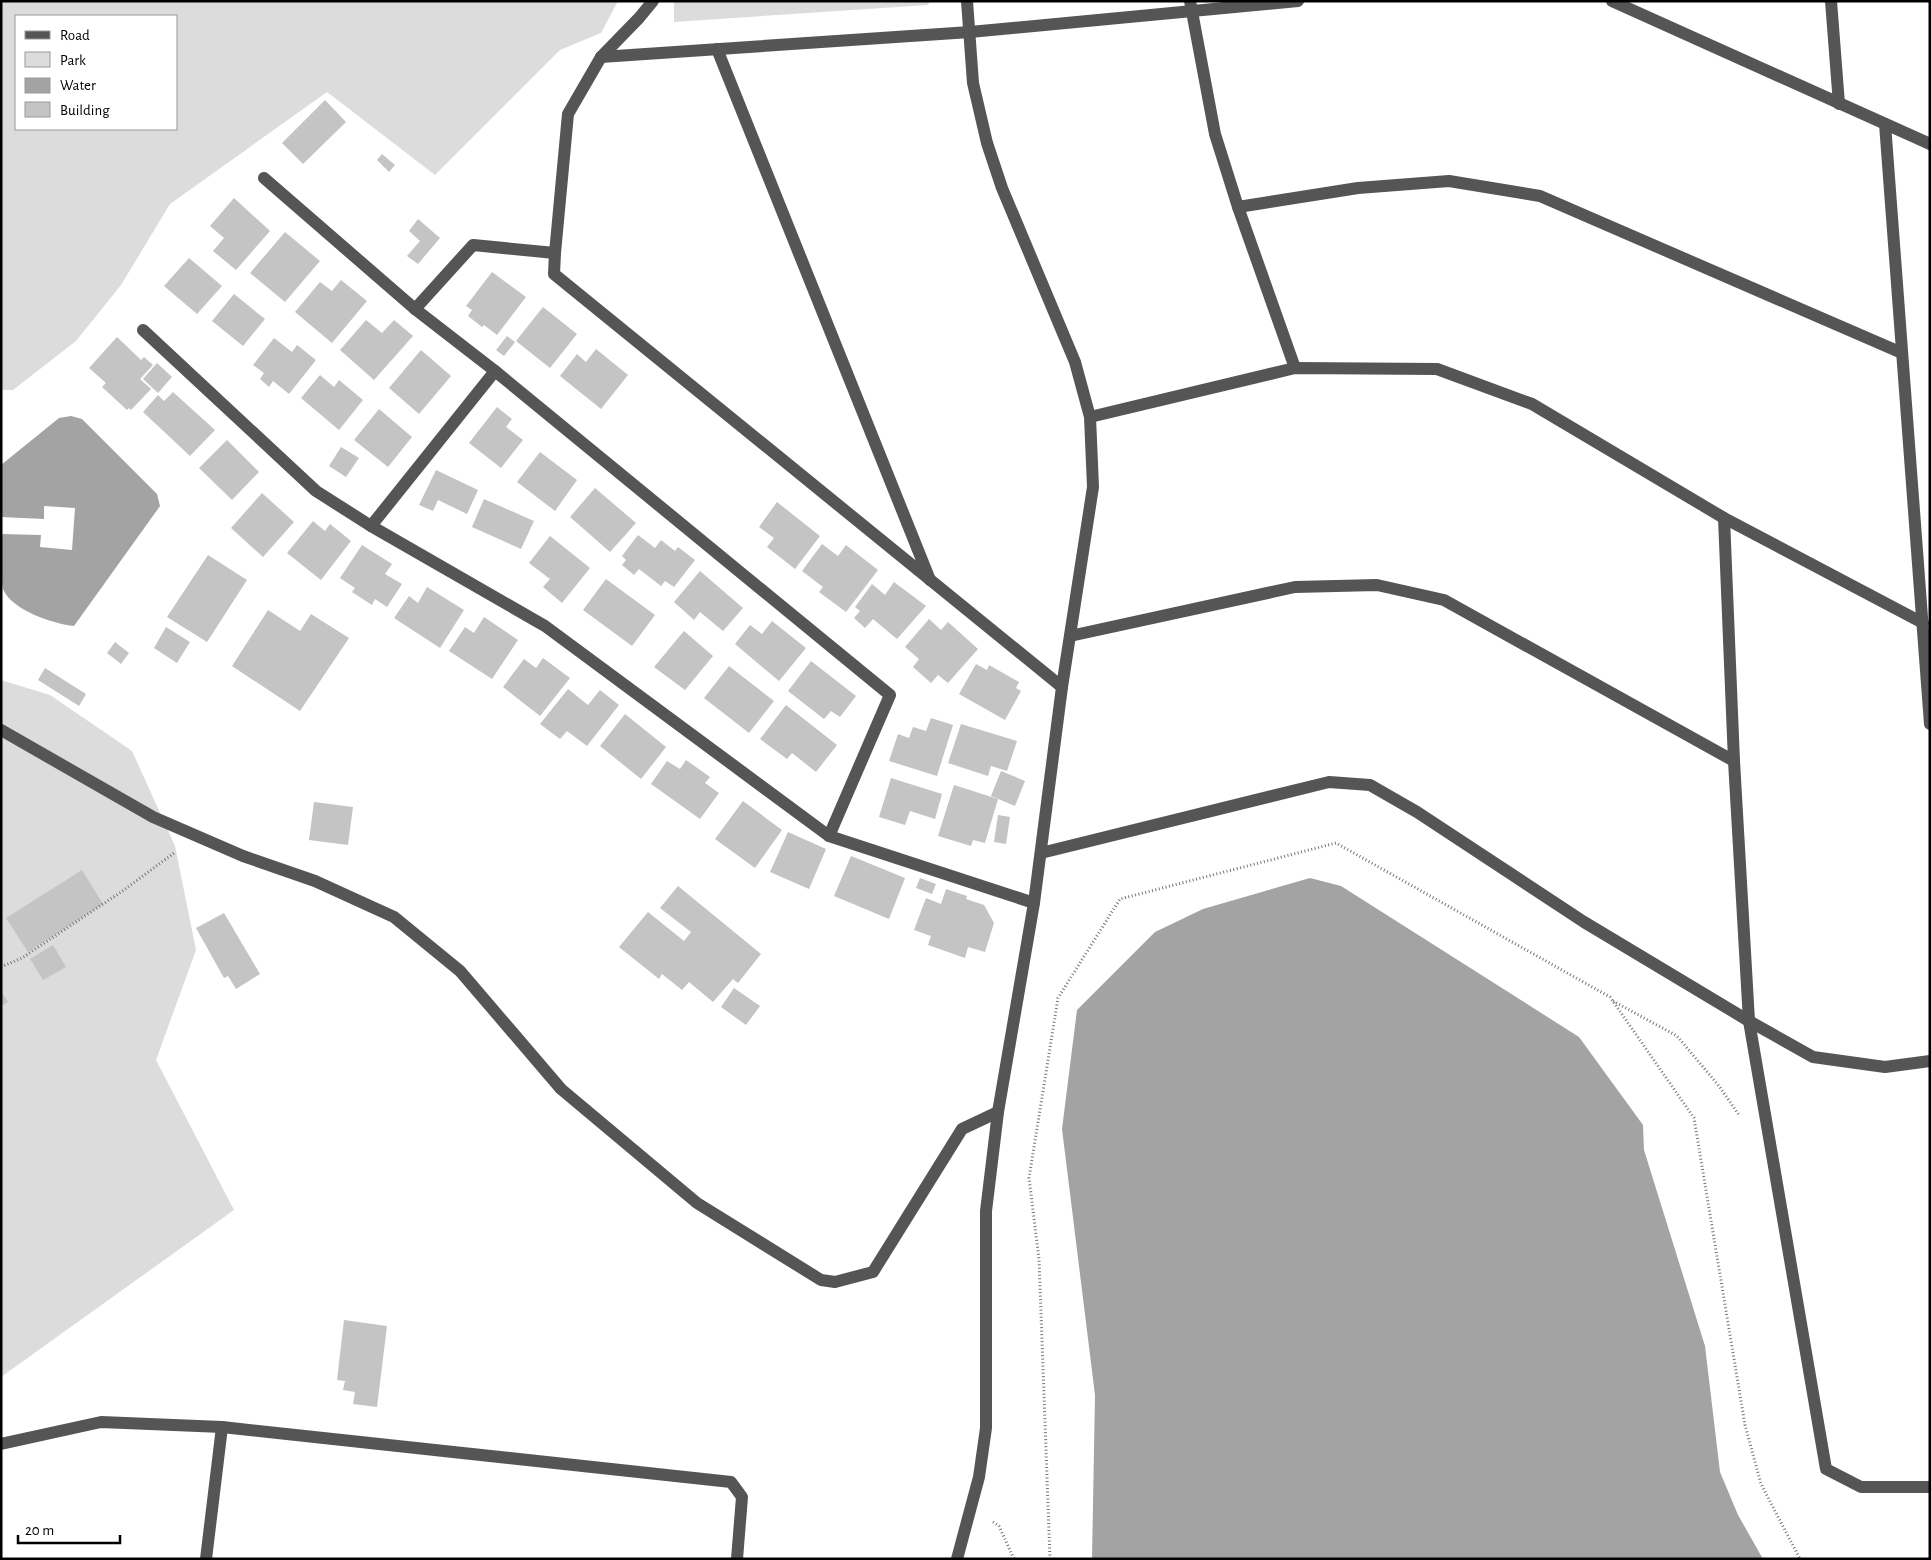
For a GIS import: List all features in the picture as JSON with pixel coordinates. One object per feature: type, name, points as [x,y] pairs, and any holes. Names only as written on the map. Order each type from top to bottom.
[{"type":"street","points":[[653,1],[640,18],[601,57],[568,114],[554,274],[1062,687]]},
{"type":"street","points":[[957,1559],[979,1477],[986,1428],[986,1211],[998,1112],[1034,903],[1062,687],[1093,487],[1090,417],[1075,362],[1002,188],[987,143],[973,84],[967,1]]},
{"type":"street","points":[[601,57],[970,32],[1191,7],[1298,1]]},
{"type":"street","points":[[1831,1],[1839,104]]},
{"type":"street","points":[[1618,2],[1930,144]]},
{"type":"street","points":[[1191,7],[1216,134],[1238,207],[1295,368]]},
{"type":"street","points":[[717,49],[931,582]]},
{"type":"street","points":[[1885,124],[1930,724]]},
{"type":"street","points":[[264,178],[415,309],[495,371],[890,696],[829,836]]},
{"type":"street","points":[[1238,207],[1358,188],[1449,181],[1540,196],[1902,352]]},
{"type":"street","points":[[415,309],[474,245],[555,253]]},
{"type":"street","points":[[143,330],[316,491],[372,526],[545,626],[829,836],[1034,903]]},
{"type":"street","points":[[1090,417],[1295,368],[1437,369],[1532,404],[1724,518],[1923,624]]},
{"type":"street","points":[[372,526],[495,371]]},
{"type":"street","points":[[1724,518],[1734,761],[1749,1021],[1826,1469],[1861,1487],[1930,1487]]},
{"type":"street","points":[[1070,636],[1295,587],[1377,585],[1444,600],[1734,761]]},
{"type":"street","points":[[1,730],[153,817],[243,856],[315,881],[394,917],[460,971],[568,1095],[697,1204],[821,1280],[835,1282],[873,1272],[962,1129],[998,1112]]},
{"type":"street","points":[[1041,853],[1329,782],[1370,785],[1417,812],[1584,922],[1813,1057],[1884,1067],[1930,1061]]},
{"type":"street","points":[[1,1444],[101,1422],[222,1427],[731,1482],[742,1497],[736,1559]]},
{"type":"street","points":[[206,1559],[222,1427]]},
{"type":"path","points":[[1,967],[22,958],[116,895],[198,836]]},
{"type":"path","points":[[1050,1559],[1039,1259],[1029,1178],[1058,998],[1120,899],[1336,843],[1610,997],[1694,1118],[1745,1425],[1761,1484],[1800,1559]]},
{"type":"path","points":[[1612,1001],[1677,1036],[1719,1086],[1740,1116],[1766,1122]]},
{"type":"path","points":[[970,1509],[1000,1526],[1014,1559]]},
{"type":"green space","points":[[1,1],[618,1],[601,33],[560,50],[435,175],[327,92],[170,204],[121,285],[76,341],[13,390],[1,390]]},
{"type":"green space","points":[[674,1],[930,1],[928,5],[674,22]]},
{"type":"green space","points":[[1,680],[50,695],[132,751],[175,846],[196,950],[156,1060],[234,1210],[1,1377]]},
{"type":"water","points":[[71,416],[82,419],[157,494],[160,506],[74,626],[34,615],[15,603],[3,589],[1,576],[1,534],[41,535],[40,547],[72,550],[75,508],[44,506],[44,519],[1,517],[1,465],[59,418]]},
{"type":"water","points":[[1310,878],[1341,886],[1579,1037],[1643,1125],[1644,1150],[1705,1346],[1720,1472],[1738,1515],[1763,1559],[1092,1559],[1095,1395],[1062,1129],[1077,1010],[1155,932],[1203,909]]},
{"type":"building","points":[[325,100],[346,122],[303,164],[282,143]]},
{"type":"building","points":[[382,154],[395,165],[389,172],[377,160]]},
{"type":"building","points":[[234,198],[270,231],[236,270],[213,251],[224,238],[210,226]]},
{"type":"building","points":[[418,219],[440,238],[418,264],[407,256],[420,241],[409,231]]},
{"type":"building","points":[[285,232],[320,261],[285,302],[250,273]]},
{"type":"building","points":[[189,258],[222,286],[197,314],[164,286]]},
{"type":"building","points":[[492,272],[526,297],[497,335],[484,325],[482,327],[468,316],[472,310],[466,306]]},
{"type":"building","points":[[341,280],[367,301],[332,343],[295,312],[320,282],[332,291]]},
{"type":"building","points":[[234,294],[265,319],[243,346],[212,321]]},
{"type":"building","points":[[543,307],[577,334],[550,368],[516,341]]},
{"type":"building","points":[[366,320],[382,333],[394,320],[413,336],[374,380],[340,350]]},
{"type":"building","points":[[507,336],[515,342],[504,356],[496,350]]},
{"type":"building","points":[[117,337],[141,360],[144,357],[153,365],[140,379],[151,389],[131,410],[129,408],[127,410],[102,387],[106,383],[89,368]]},
{"type":"building","points":[[274,338],[292,352],[297,345],[316,360],[289,394],[273,381],[269,387],[260,379],[264,373],[253,365]]},
{"type":"building","points":[[596,349],[628,375],[601,409],[560,376],[577,354],[586,362]]},
{"type":"building","points":[[421,350],[451,376],[419,414],[389,388]]},
{"type":"building","points":[[157,363],[172,377],[158,393],[143,379]]},
{"type":"building","points":[[320,375],[334,387],[339,380],[363,400],[339,430],[301,398]]},
{"type":"building","points":[[173,392],[215,430],[190,456],[143,412],[158,395],[164,401]]},
{"type":"building","points":[[497,407],[512,419],[506,427],[523,440],[501,468],[469,443]]},
{"type":"building","points":[[379,409],[412,437],[388,467],[354,440]]},
{"type":"building","points":[[227,440],[259,472],[232,500],[199,468]]},
{"type":"building","points":[[341,447],[359,458],[346,477],[329,466]]},
{"type":"building","points":[[540,452],[577,480],[555,511],[517,482]]},
{"type":"building","points":[[436,470],[478,490],[467,514],[438,500],[433,511],[419,505]]},
{"type":"building","points":[[595,488],[636,523],[610,552],[570,517]]},
{"type":"building","points":[[262,493],[294,522],[263,557],[231,528]]},
{"type":"building","points":[[484,499],[534,521],[521,549],[472,527]]},
{"type":"building","points":[[777,502],[820,536],[795,569],[767,547],[774,538],[759,527]]},
{"type":"building","points":[[313,521],[325,531],[330,524],[351,541],[321,580],[287,553]]},
{"type":"building","points":[[638,535],[655,548],[661,540],[675,551],[678,547],[695,560],[674,587],[665,581],[661,586],[639,569],[634,575],[622,565],[626,560],[622,556]]},
{"type":"building","points":[[550,536],[590,568],[562,603],[543,587],[550,579],[529,563]]},
{"type":"building","points":[[822,544],[838,556],[846,545],[878,570],[846,612],[819,592],[823,587],[802,571]]},
{"type":"building","points":[[362,545],[392,564],[385,574],[402,584],[387,607],[375,599],[372,605],[352,592],[355,588],[340,578]]},
{"type":"building","points":[[208,555],[247,580],[207,642],[167,617]]},
{"type":"building","points":[[700,571],[743,608],[723,631],[700,612],[694,620],[674,602]]},
{"type":"building","points":[[606,579],[655,615],[632,646],[583,610]]},
{"type":"building","points":[[894,582],[926,606],[897,639],[873,619],[865,628],[854,618],[860,611],[855,607],[872,584],[885,595]]},
{"type":"building","points":[[427,587],[464,610],[440,648],[394,618],[409,596],[418,603]]},
{"type":"building","points":[[268,610],[300,631],[311,614],[349,638],[300,711],[232,666]]},
{"type":"building","points":[[484,617],[518,640],[492,679],[449,651],[465,627],[474,633]]},
{"type":"building","points":[[929,619],[941,630],[948,622],[978,649],[948,683],[938,675],[931,683],[913,667],[919,659],[905,647]]},
{"type":"building","points":[[772,621],[806,648],[779,681],[735,644],[750,625],[762,634]]},
{"type":"building","points":[[166,627],[190,642],[177,663],[154,648]]},
{"type":"building","points":[[684,631],[713,656],[685,690],[654,667]]},
{"type":"building","points":[[115,642],[129,653],[121,664],[107,653]]},
{"type":"building","points":[[543,658],[570,678],[540,716],[503,687],[524,659],[536,668]]},
{"type":"building","points":[[811,661],[856,696],[840,717],[831,711],[824,719],[788,691]]},
{"type":"building","points":[[976,664],[987,670],[989,665],[1019,682],[1016,688],[1021,691],[1005,720],[959,694]]},
{"type":"building","points":[[729,666],[774,701],[749,733],[704,698]]},
{"type":"building","points":[[45,668],[86,694],[79,706],[38,680]]},
{"type":"building","points":[[568,689],[588,705],[600,690],[619,705],[587,746],[567,731],[560,739],[540,724]]},
{"type":"building","points":[[786,705],[837,745],[816,772],[792,753],[787,759],[760,739]]},
{"type":"building","points":[[625,714],[666,747],[641,779],[600,746]]},
{"type":"building","points":[[931,718],[953,725],[937,776],[889,761],[898,734],[909,738],[913,727],[926,731]]},
{"type":"building","points":[[961,724],[1017,741],[1007,771],[991,766],[988,776],[948,763]]},
{"type":"building","points":[[686,760],[710,777],[705,783],[719,793],[700,819],[651,784],[667,761],[680,769]]},
{"type":"building","points":[[1001,771],[1025,781],[1015,806],[991,796]]},
{"type":"building","points":[[891,778],[942,794],[935,819],[910,811],[905,825],[879,817]]},
{"type":"building","points":[[954,785],[998,799],[985,843],[973,840],[971,846],[938,836]]},
{"type":"building","points":[[743,801],[782,830],[755,868],[715,839]]},
{"type":"building","points":[[314,802],[353,807],[348,845],[309,840]]},
{"type":"building","points":[[998,815],[1010,817],[1006,844],[994,842]]},
{"type":"building","points":[[788,832],[826,849],[809,889],[770,872]]},
{"type":"building","points":[[851,856],[905,878],[889,919],[834,896]]},
{"type":"building","points":[[82,870],[103,904],[28,952],[6,918]]},
{"type":"building","points":[[920,878],[936,884],[932,894],[916,888]]},
{"type":"building","points":[[678,886],[761,954],[738,983],[733,979],[713,1002],[689,982],[682,990],[662,974],[659,979],[619,947],[648,912],[684,941],[691,932],[660,908]]},
{"type":"building","points":[[946,889],[967,896],[966,899],[984,905],[994,923],[985,952],[968,947],[965,958],[928,945],[931,936],[914,930],[926,898],[941,904]]},
{"type":"building","points":[[224,913],[260,974],[236,989],[228,976],[224,978],[196,928]]},
{"type":"building","points":[[53,945],[66,967],[43,980],[30,959]]},
{"type":"building","points":[[734,988],[760,1006],[746,1025],[721,1007]]},
{"type":"building","points":[[1,991],[8,1002],[1,1006]]},
{"type":"building","points":[[344,1320],[387,1326],[377,1407],[353,1404],[355,1392],[343,1390],[345,1381],[337,1380]]}]
